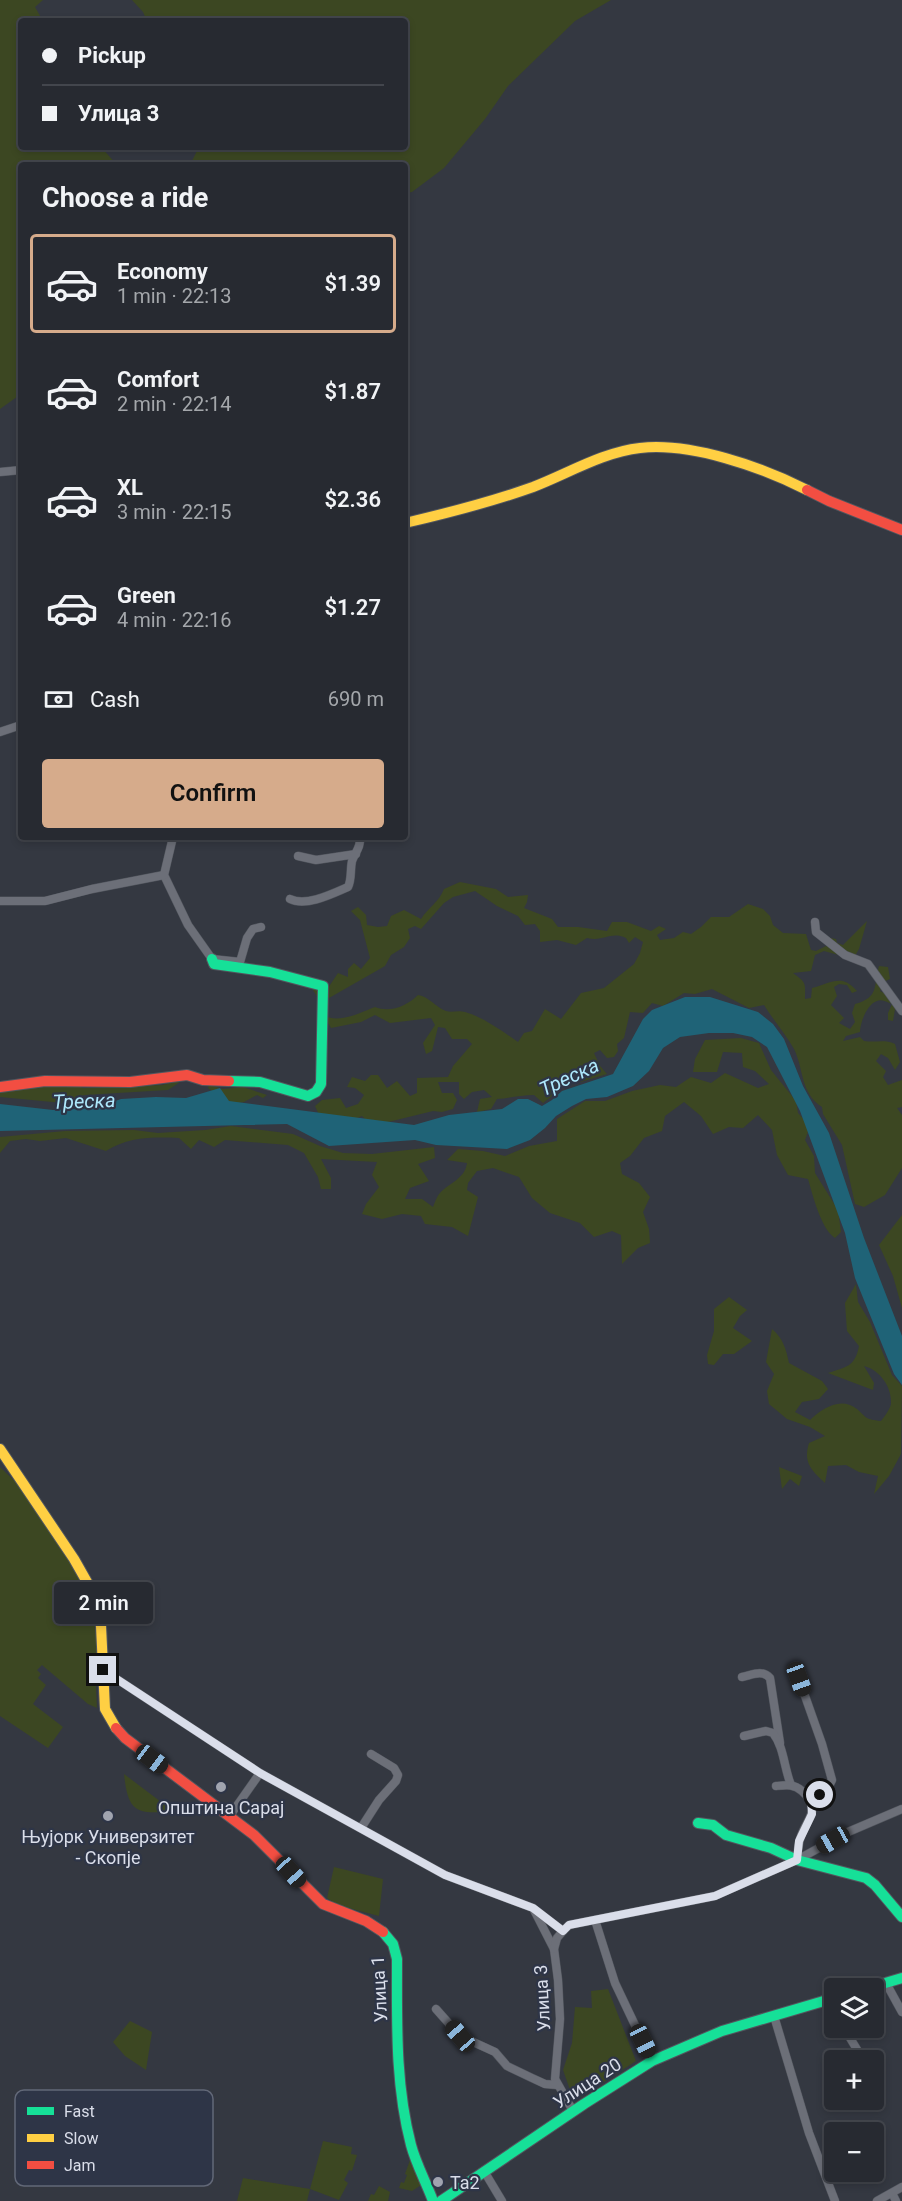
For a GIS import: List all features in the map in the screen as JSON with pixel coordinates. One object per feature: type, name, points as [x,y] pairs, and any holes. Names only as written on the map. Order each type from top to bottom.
[{"type":"street","points":[[408,522],[471,507],[532,487],[616,453],[653,447],[698,452],[781,477],[829,501],[902,530]]},
{"type":"street","points":[[0,472],[18,470]]},
{"type":"street","points":[[0,732],[18,726]]},
{"type":"street","points":[[0,1087],[12,1083],[59,1081],[123,1083],[187,1075],[209,1080],[251,1081],[308,1096],[316,1092],[321,1084],[323,986],[270,972],[214,964],[188,925],[164,875],[172,840]]},
{"type":"street","points":[[290,899],[297,902],[307,901],[348,887],[353,858],[359,849],[360,840]]},
{"type":"street","points":[[298,856],[316,860],[356,854]]},
{"type":"street","points":[[0,901],[45,901],[164,875]]},
{"type":"street","points":[[815,922],[816,932],[835,948],[845,955],[868,964],[902,1011]]},
{"type":"street","points":[[212,958],[240,962],[247,938],[253,929],[261,927]]},
{"type":"street","points":[[0,1449],[87,1582],[101,1626],[103,1670],[260,1773],[445,1875],[533,1908],[563,1931]]},
{"type":"street","name":"Улица 1","points":[[103,1670],[103,1697],[108,1717],[118,1732],[275,1854],[321,1903],[375,1925],[393,1944],[397,1959],[398,2058],[404,2108],[412,2148],[433,2201]]},
{"type":"street","points":[[800,1671],[799,1679],[832,1780],[828,1788],[811,1800]]},
{"type":"street","points":[[742,1677],[759,1673],[770,1678],[783,1761],[791,1785],[811,1800],[812,1814],[799,1841],[797,1860]]},
{"type":"street","points":[[744,1736],[770,1731],[780,1743]]},
{"type":"street","points":[[361,1828],[367,1816],[396,1781],[398,1775],[394,1768],[371,1754]]},
{"type":"street","points":[[229,1817],[260,1773]]},
{"type":"street","points":[[776,1786],[791,1785]]},
{"type":"street","points":[[554,1949],[557,1938],[569,1925],[715,1896],[797,1860],[848,1832],[902,1809]]},
{"type":"street","points":[[698,1823],[713,1825],[726,1835],[771,1848],[797,1860],[870,1880],[902,1917]]},
{"type":"street","name":"Улица 3","points":[[533,1908],[554,1949],[560,2010],[559,2043],[554,2072],[557,2085]]},
{"type":"street","points":[[595,1920],[615,1983],[652,2061]]},
{"type":"street","points":[[902,1978],[886,1983],[902,2012]]},
{"type":"street","name":"Улица 20","points":[[441,2201],[573,2111],[652,2061],[722,2031],[824,2004]]},
{"type":"street","points":[[436,2008],[460,2036],[495,2052],[507,2066],[545,2085],[557,2085],[573,2111]]},
{"type":"street","points":[[774,2016],[809,2133],[835,2201]]},
{"type":"street","points":[[484,2171],[501,2201]]},
{"type":"street","points":[[877,2201],[902,2187]]},
{"type":"street","points":[[892,2193],[896,2201]]},
{"type":"green space","points":[[0,0],[43,0],[35,7],[41,18],[18,18],[18,150],[104,150],[114,162],[18,162],[18,396],[0,409]]},
{"type":"green space","points":[[132,0],[611,0],[575,21],[508,86],[485,119],[444,168],[408,193],[408,162],[192,162],[198,150],[408,150],[408,18],[146,18]]},
{"type":"green space","points":[[460,882],[496,889],[508,897],[528,895],[524,908],[552,919],[558,927],[607,931],[612,922],[627,922],[651,931],[659,926],[666,929],[657,935],[660,940],[674,938],[683,932],[691,934],[711,917],[729,917],[748,904],[763,909],[770,916],[773,925],[783,933],[806,934],[811,950],[816,951],[826,946],[842,953],[825,937],[836,939],[837,943],[843,945],[867,921],[859,949],[853,959],[824,951],[815,955],[811,971],[793,973],[804,984],[805,999],[811,998],[812,988],[831,982],[841,981],[852,985],[857,991],[852,993],[847,985],[839,984],[834,987],[837,996],[831,1005],[844,1018],[839,1023],[850,1029],[855,1022],[852,1013],[855,1004],[872,994],[879,966],[888,967],[890,979],[883,982],[880,991],[890,996],[895,1009],[893,1021],[888,1020],[892,1004],[877,1001],[865,1014],[860,1032],[846,1036],[843,1041],[860,1037],[864,1041],[884,1041],[895,1044],[900,1062],[895,1070],[888,1058],[881,1054],[876,1061],[886,1071],[883,1077],[888,1085],[902,1080],[902,1107],[897,1108],[902,1115],[902,1168],[885,1195],[864,1207],[855,1204],[842,1145],[823,1114],[822,1107],[806,1088],[794,1049],[764,1005],[749,1008],[712,989],[695,994],[684,993],[663,1006],[652,1003],[643,1013],[630,1012],[624,1038],[617,1044],[618,1051],[614,1057],[607,1058],[600,1050],[594,1053],[607,1074],[581,1082],[579,1071],[561,1078],[557,1092],[543,1103],[534,1095],[525,1095],[497,1099],[491,1109],[477,1112],[480,1099],[492,1097],[484,1090],[472,1092],[464,1099],[459,1094],[459,1082],[438,1082],[442,1093],[453,1093],[457,1100],[453,1109],[442,1112],[433,1111],[372,1126],[362,1116],[346,1123],[321,1119],[315,1106],[322,1100],[340,1098],[346,1108],[358,1104],[364,1095],[355,1088],[347,1087],[352,1077],[365,1081],[371,1075],[378,1075],[387,1088],[397,1081],[410,1096],[417,1093],[417,1078],[448,1077],[453,1066],[472,1044],[467,1039],[452,1039],[445,1028],[438,1027],[432,1051],[426,1054],[423,1043],[435,1025],[431,1018],[390,1023],[375,1015],[361,1022],[331,1028],[324,1016],[343,1018],[375,1007],[392,1009],[404,1005],[418,995],[446,1011],[462,1011],[479,1017],[518,1042],[524,1033],[532,1031],[545,1009],[561,1019],[581,993],[604,988],[634,964],[640,953],[643,942],[635,937],[629,943],[626,938],[620,936],[587,938],[576,945],[557,940],[540,942],[540,931],[535,924],[525,925],[518,916],[497,906],[475,891],[453,897],[444,903],[421,929],[415,926],[408,929],[410,938],[404,947],[391,955],[385,966],[329,998],[318,998],[313,990],[315,982],[326,991],[338,973],[348,977],[348,969],[354,963],[361,969],[370,958],[360,920],[351,911],[358,907],[366,915],[367,925],[378,927],[387,926],[391,916],[404,910],[421,919],[444,889]]},
{"type":"green space","points":[[741,1038],[759,1043],[771,1070],[796,1101],[798,1113],[810,1126],[805,1140],[814,1156],[815,1173],[838,1210],[841,1232],[835,1238],[822,1220],[808,1179],[788,1175],[777,1155],[772,1130],[758,1115],[743,1128],[729,1127],[713,1134],[701,1116],[684,1102],[665,1116],[662,1131],[644,1138],[630,1156],[620,1163],[622,1174],[639,1183],[650,1197],[643,1212],[649,1229],[650,1243],[638,1248],[622,1264],[621,1235],[612,1231],[594,1237],[580,1223],[550,1213],[532,1198],[519,1177],[493,1168],[477,1171],[468,1183],[467,1190],[478,1197],[468,1236],[452,1227],[425,1224],[421,1216],[402,1214],[382,1219],[362,1214],[366,1204],[379,1187],[372,1175],[377,1162],[321,1159],[331,1178],[331,1189],[321,1189],[318,1177],[304,1153],[288,1145],[225,1140],[214,1147],[199,1140],[191,1149],[179,1138],[159,1138],[132,1140],[106,1151],[66,1138],[40,1141],[26,1139],[10,1141],[0,1153],[0,1137],[65,1131],[134,1130],[158,1133],[231,1126],[293,1134],[343,1153],[372,1154],[434,1147],[435,1158],[418,1164],[429,1181],[410,1188],[405,1199],[422,1199],[433,1207],[439,1194],[460,1177],[466,1168],[467,1163],[447,1160],[458,1149],[505,1156],[529,1146],[557,1141],[557,1119],[585,1101],[605,1101],[632,1091],[660,1085],[676,1087],[691,1077],[711,1083],[725,1073],[758,1088],[769,1084],[755,1071],[743,1067],[742,1053],[723,1052],[717,1072],[693,1072],[695,1059],[705,1040]]},
{"type":"green space","points":[[38,1075],[38,1085],[54,1087],[72,1082],[83,1088],[162,1085],[183,1080],[168,1090],[84,1095],[63,1103],[0,1097],[0,1089],[25,1083]]},
{"type":"green space","points":[[209,1085],[223,1089],[243,1087],[267,1095],[263,1098],[257,1095],[244,1102],[230,1105],[208,1088]]},
{"type":"green space","points":[[902,1215],[902,1308],[893,1276],[879,1245]]},
{"type":"green space","points":[[856,1284],[858,1302],[870,1322],[892,1375],[902,1386],[901,1454],[889,1476],[874,1494],[878,1476],[859,1472],[846,1465],[828,1466],[825,1483],[812,1470],[807,1450],[809,1443],[825,1436],[810,1427],[787,1419],[769,1404],[767,1391],[774,1374],[766,1362],[772,1329],[783,1344],[789,1363],[822,1381],[828,1389],[819,1399],[802,1402],[795,1412],[810,1420],[832,1405],[844,1404],[851,1405],[867,1418],[881,1421],[891,1404],[891,1398],[880,1375],[864,1366],[874,1383],[873,1390],[828,1373],[849,1365],[857,1353],[859,1346],[847,1331],[845,1303]]},
{"type":"green space","points":[[729,1297],[747,1310],[740,1316],[733,1328],[752,1341],[734,1354],[723,1354],[714,1365],[708,1364],[707,1355],[714,1331],[714,1309]]},
{"type":"green space","points":[[0,1467],[24,1490],[87,1587],[99,1637],[97,1708],[88,1704],[42,1665],[37,1670],[41,1674],[38,1678],[46,1685],[33,1704],[63,1727],[48,1748],[0,1716]]},
{"type":"green space","points":[[779,1467],[802,1476],[799,1486],[790,1479],[782,1489]]},
{"type":"green space","points":[[124,1774],[173,1811],[150,1812],[136,1808],[128,1796]]},
{"type":"green space","points":[[334,1867],[383,1879],[379,1916],[337,1905],[327,1898]]},
{"type":"green space","points":[[608,1989],[636,2061],[574,2101],[563,2070],[572,2043],[575,2007],[592,2008],[591,1991]]},
{"type":"green space","points":[[130,2021],[152,2032],[146,2070],[125,2056],[113,2042]]},
{"type":"green space","points":[[323,2141],[352,2147],[351,2154],[357,2155],[352,2171],[349,2170],[344,2180],[348,2183],[339,2200],[310,2189]]},
{"type":"green space","points":[[410,2160],[421,2185],[412,2191],[399,2188],[401,2182],[404,2183]]},
{"type":"green space","points":[[243,2178],[310,2189],[307,2201],[237,2201]]},
{"type":"green space","points":[[379,2186],[390,2192],[388,2201],[368,2201],[371,2194],[374,2195]]},
{"type":"water","points":[[685,997],[710,997],[758,1012],[773,1024],[784,1039],[803,1086],[829,1133],[864,1238],[902,1336],[902,1385],[894,1374],[855,1278],[845,1233],[800,1111],[767,1047],[752,1037],[733,1033],[709,1033],[680,1037],[663,1048],[649,1071],[633,1086],[607,1097],[586,1099],[572,1106],[556,1116],[530,1140],[507,1149],[436,1145],[415,1140],[329,1146],[287,1124],[0,1131],[0,1104],[53,1110],[95,1108],[121,1099],[186,1098],[220,1088],[229,1101],[414,1125],[449,1115],[502,1109],[518,1099],[528,1099],[542,1106],[562,1091],[613,1074],[643,1019],[652,1010]]},
{"type":"traffic: fast","points":[[212,959],[214,964],[270,972],[323,986],[321,1084],[316,1092],[308,1096],[260,1082],[229,1081]]},
{"type":"traffic: fast","points":[[698,1823],[713,1825],[726,1835],[771,1848],[797,1860],[866,1878],[875,1885],[902,1917]]},
{"type":"traffic: fast","points":[[383,1932],[393,1944],[397,1959],[398,2052],[406,2122],[413,2152],[433,2201]]},
{"type":"traffic: fast","points":[[884,1983],[902,1978]]},
{"type":"traffic: fast","points":[[441,2201],[652,2061],[722,2031],[824,2001]]},
{"type":"traffic: slow","points":[[408,522],[501,498],[612,454],[640,448],[681,449],[725,458],[769,473],[807,490]]},
{"type":"traffic: slow","points":[[0,1449],[87,1582],[101,1626],[105,1709],[116,1728]]},
{"type":"traffic: jam","points":[[807,490],[902,530]]},
{"type":"traffic: jam","points":[[0,1087],[45,1081],[130,1082],[187,1075],[203,1080],[229,1081]]},
{"type":"traffic: jam","points":[[116,1728],[125,1738],[254,1835],[323,1904],[366,1921],[383,1932]]},
{"type":"place","name":"Општина Сарај","points":[[221,1787]]},
{"type":"place","name":"Њујорк Универзитет - Скопје","points":[[108,1816]]},
{"type":"place","name":"Ta2","points":[[438,2182]]},
{"type":"route","points":[[103,1670],[260,1773],[445,1875],[533,1908],[563,1931],[569,1925],[715,1896],[797,1860],[799,1841],[813,1810],[811,1800],[820,1795]]},
{"type":"water label","name":"Треска","points":[[569,1077]]},
{"type":"water label","name":"Треска","points":[[84,1101]]}]
